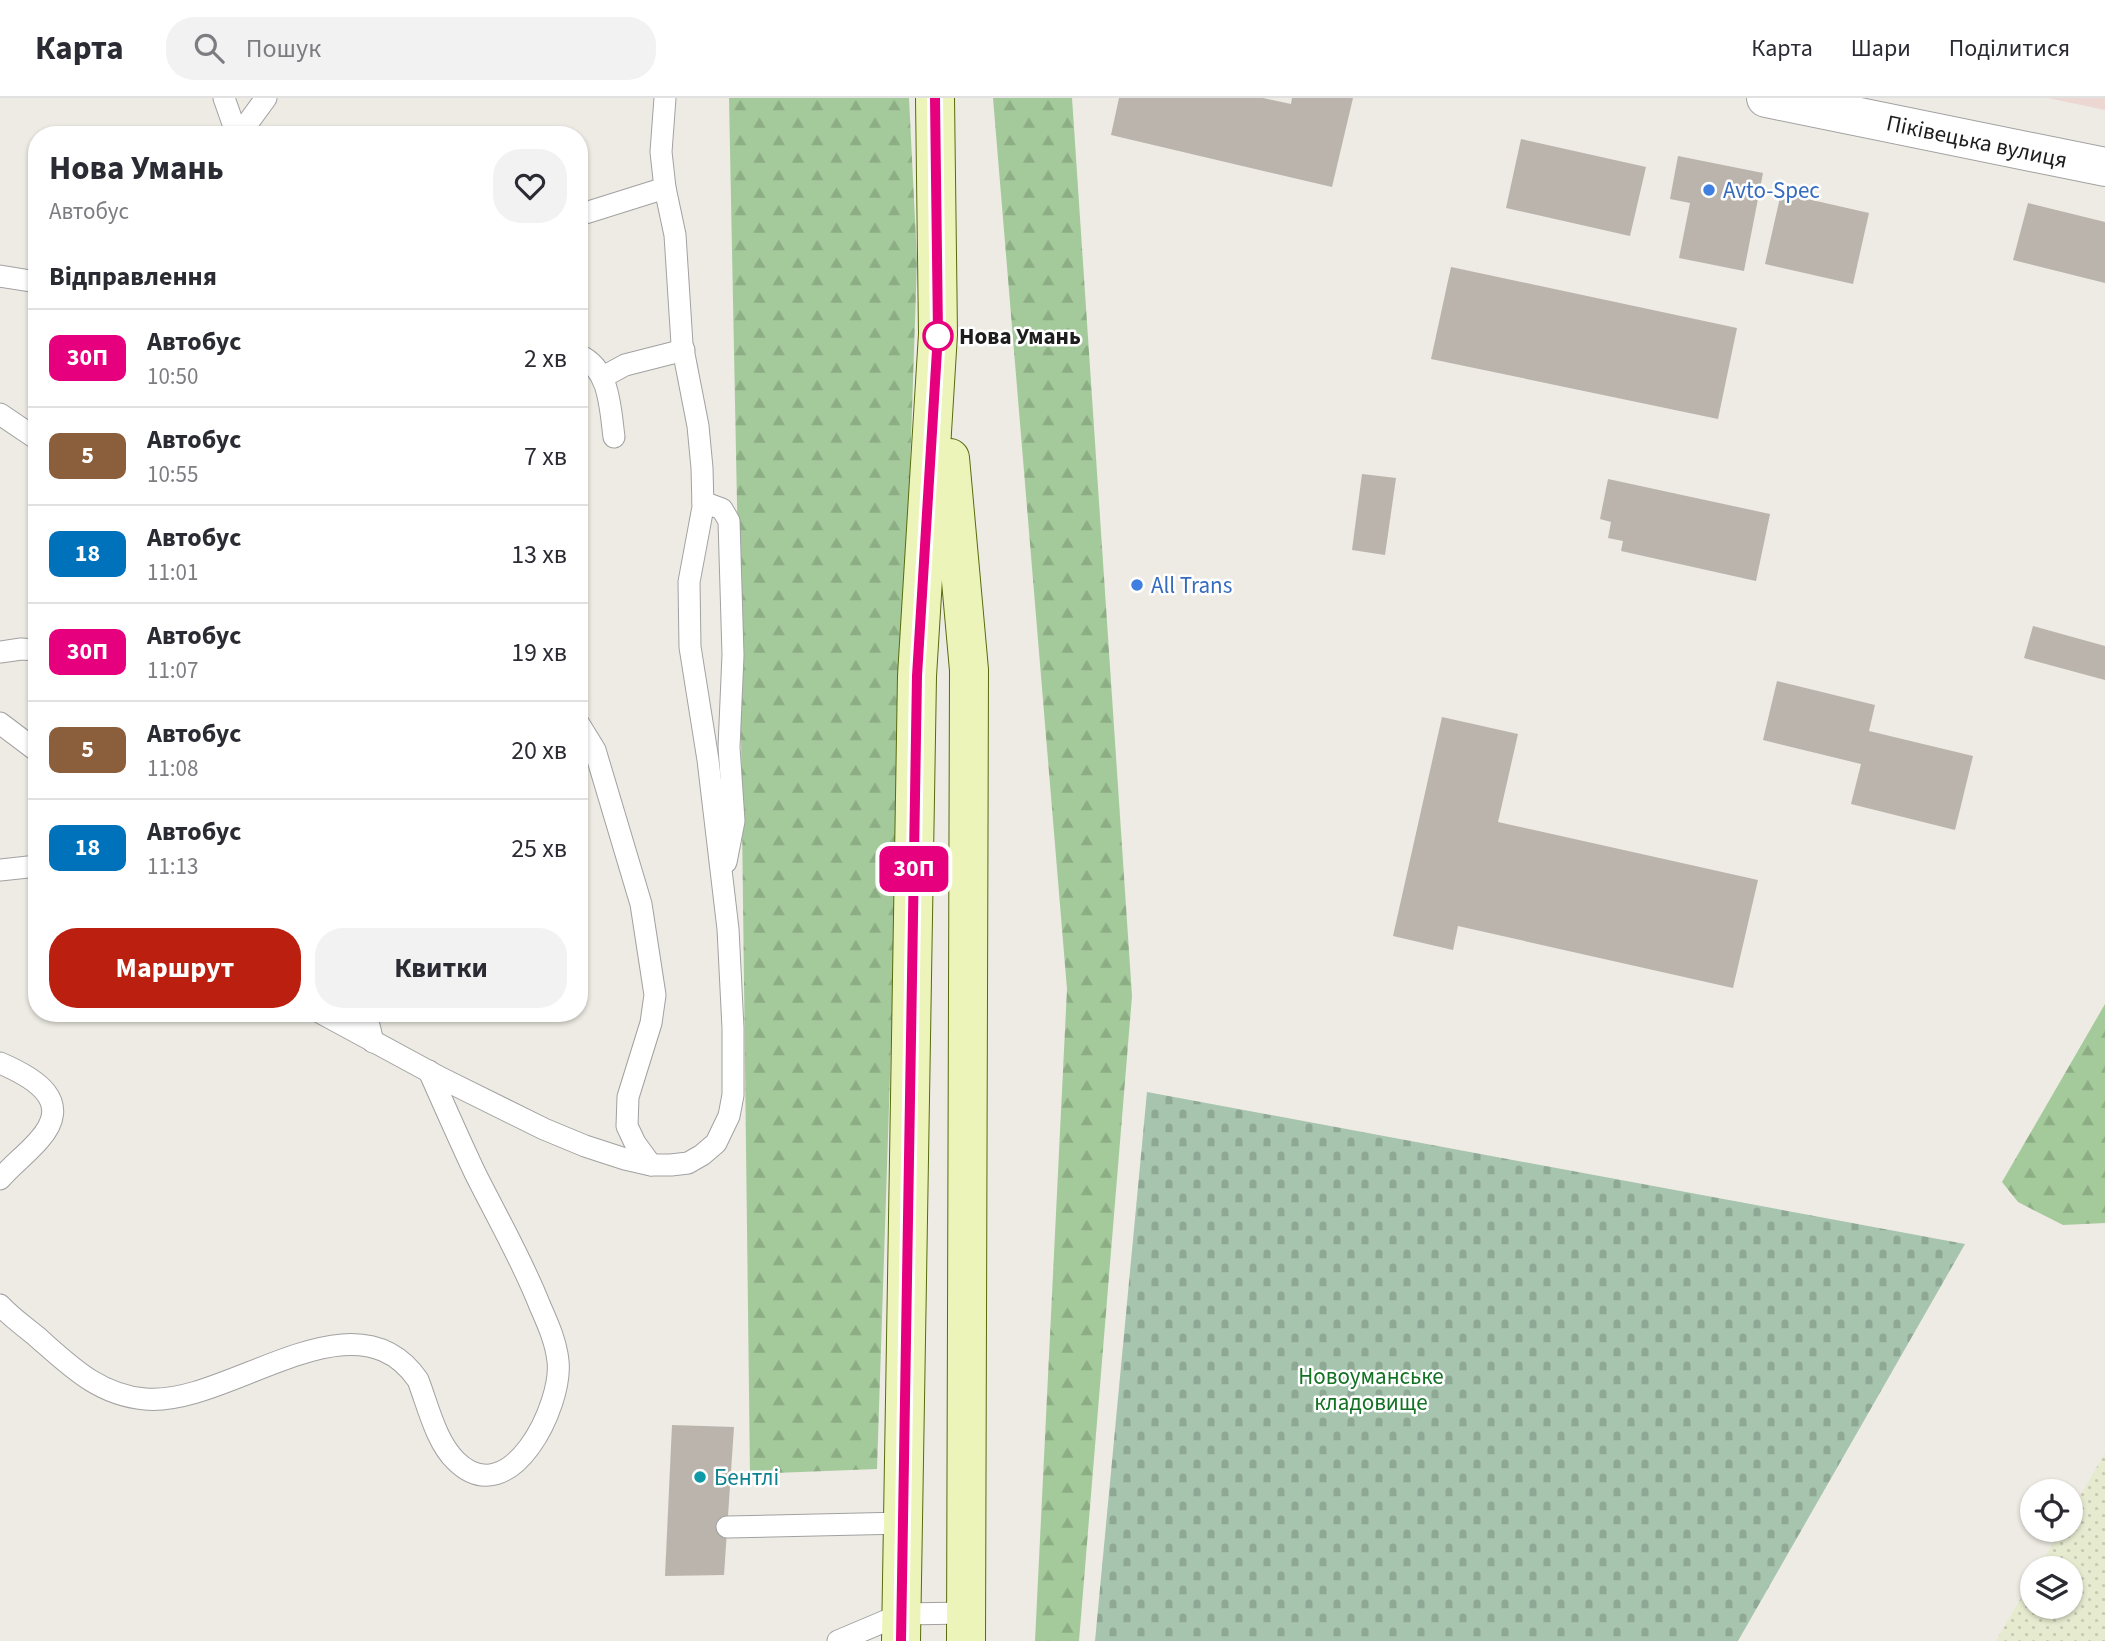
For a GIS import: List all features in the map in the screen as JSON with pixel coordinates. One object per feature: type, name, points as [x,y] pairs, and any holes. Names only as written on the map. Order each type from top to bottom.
[{"type":"main road","points":[[902,1628],[917,676],[938,334],[935,98]]},
{"type":"main road","points":[[938,334],[969,670],[966,1627]]},
{"type":"street","name":"Піківецька вулиця","points":[[1766,98],[2105,167]]},
{"type":"lane","points":[[224,98],[235,126]]},
{"type":"lane","points":[[245,126],[266,98]]},
{"type":"lane","points":[[337,1022],[544,1129],[595,1149],[652,1165],[688,1163],[702,1155],[716,1143],[729,1116],[733,1095],[733,1028],[722,876],[708,760],[690,646],[689,582],[703,502],[698,426],[684,350],[675,235],[661,152],[665,98]]},
{"type":"lane","points":[[588,212],[665,188]]},
{"type":"lane","points":[[0,287],[19,279]]},
{"type":"lane","points":[[603,377],[625,365],[684,350]]},
{"type":"lane","points":[[588,361],[603,377],[614,437]]},
{"type":"lane","points":[[0,414],[28,433]]},
{"type":"lane","points":[[703,502],[722,509],[729,521],[733,655],[729,747],[734,821],[722,876]]},
{"type":"lane","points":[[0,652],[28,649]]},
{"type":"lane","points":[[0,723],[28,744]]},
{"type":"lane","points":[[588,739],[595,750],[641,904],[655,995],[651,1023],[628,1097],[627,1126],[635,1143],[652,1165]]},
{"type":"lane","points":[[0,870],[28,867]]},
{"type":"lane","points":[[368,1022],[373,1042]]},
{"type":"lane","points":[[0,1063],[32,1078],[51,1100],[54,1110],[46,1131],[0,1179]]},
{"type":"lane","points":[[0,1304],[85,1379],[145,1399],[173,1398],[209,1388],[275,1363],[328,1347],[373,1345],[396,1356],[418,1380],[443,1443],[456,1461],[472,1473],[487,1476],[512,1466],[537,1439],[559,1379],[558,1360],[553,1339],[524,1264],[475,1173],[429,1071]]},
{"type":"lane","points":[[727,1527],[904,1523]]},
{"type":"lane","points":[[838,1641],[902,1628],[966,1627]]},
{"type":"shaded area","points":[[2048,98],[2105,98],[2105,110]]},
{"type":"green space","points":[[729,98],[909,98],[917,260],[877,1469],[750,1474],[740,655]]},
{"type":"green space","points":[[993,98],[1072,98],[1132,996],[1079,1641],[1035,1641],[1067,989]]},
{"type":"green space","points":[[2105,1004],[2105,1223],[2063,1225],[2018,1202],[2002,1182]]},
{"type":"green space","name":"Новоуманське кладовище","points":[[1147,1092],[1965,1244],[1738,1641],[1095,1641]]},
{"type":"green space","points":[[2105,1453],[2105,1641],[1996,1641],[2020,1600],[2020,1619],[2083,1619],[2083,1556],[2045,1556],[2054,1542],[2083,1542],[2083,1491]]},
{"type":"building","points":[[1119,98],[1263,98],[1291,104],[1292,98],[1353,98],[1332,187],[1111,135]]},
{"type":"building","points":[[1521,139],[1646,167],[1630,236],[1506,208]]},
{"type":"building","points":[[1678,156],[1763,173],[1744,271],[1679,258],[1690,203],[1670,199]]},
{"type":"building","points":[[1781,193],[1869,213],[1853,284],[1765,264]]},
{"type":"building","points":[[2028,203],[2105,222],[2105,283],[2013,260]]},
{"type":"building","points":[[1451,267],[1737,328],[1718,419],[1431,359]]},
{"type":"building","points":[[1362,474],[1396,478],[1385,555],[1352,550]]},
{"type":"building","points":[[1608,479],[1770,514],[1756,581],[1621,551],[1623,541],[1608,538],[1611,522],[1600,519]]},
{"type":"building","points":[[2033,626],[2105,646],[2105,680],[2024,658]]},
{"type":"building","points":[[1777,681],[1875,705],[1869,731],[1973,756],[1955,830],[1851,804],[1861,764],[1763,740]]},
{"type":"building","points":[[1442,717],[1518,734],[1498,822],[1758,880],[1733,988],[1458,926],[1453,950],[1393,936]]},
{"type":"building","name":"Бентлі","points":[[672,1425],[734,1427],[724,1575],[665,1576]]},
{"type":"bus line","name":"30П","points":[[901,1641],[917,676],[938,334],[935,98]]},
{"type":"place","name":"Avto-Spec","points":[[1709,190]]},
{"type":"place","name":"Нова Умань","points":[[938,336]]},
{"type":"place","name":"All Trans","points":[[1137,585]]},
{"type":"place","name":"Бентлі","points":[[700,1477]]}]
